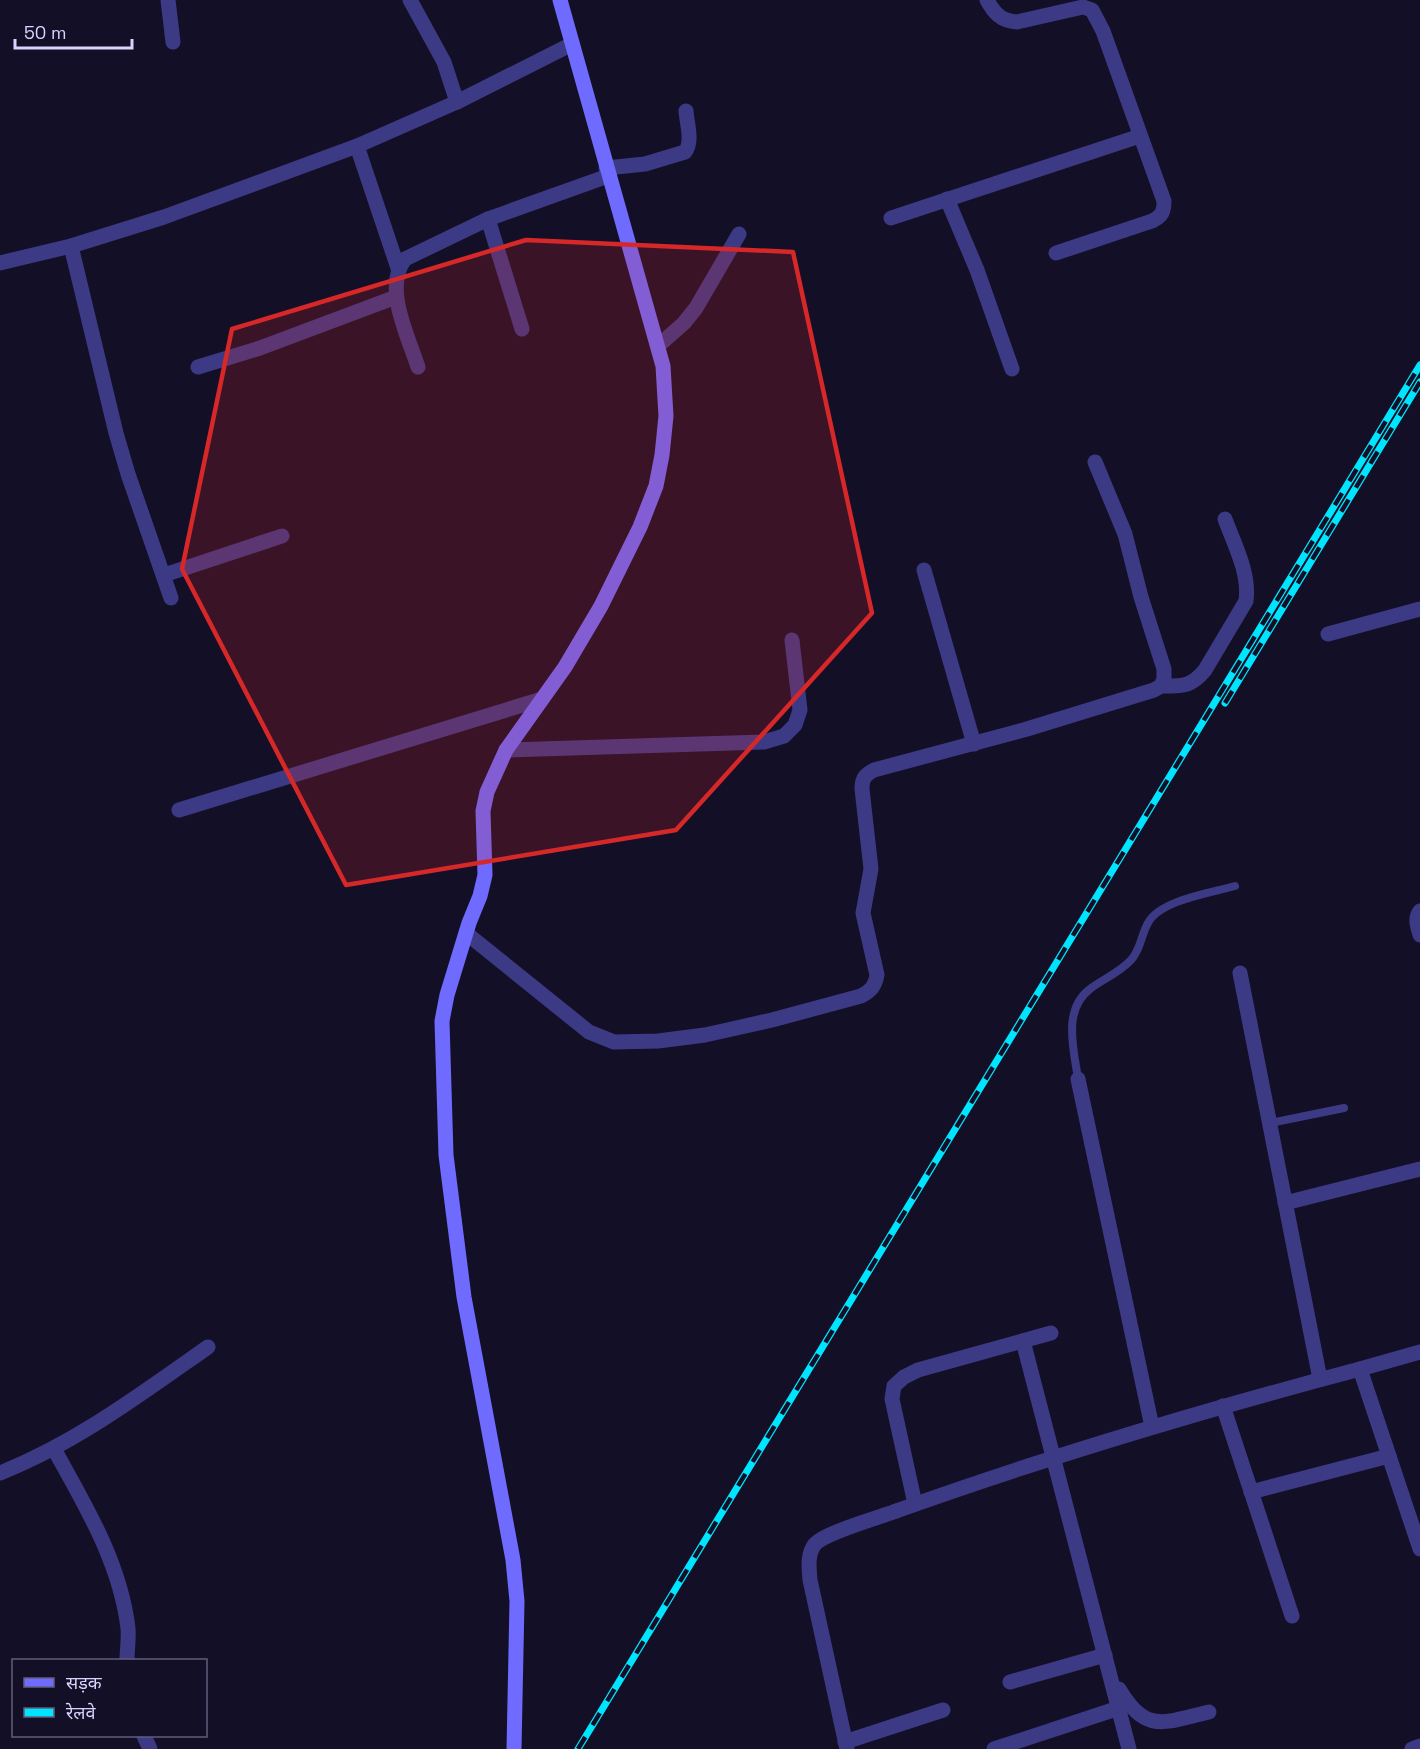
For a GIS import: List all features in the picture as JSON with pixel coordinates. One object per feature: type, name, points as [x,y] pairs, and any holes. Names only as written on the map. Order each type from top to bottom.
[{"type":"street","points":[[168,0],[173,42]]},
{"type":"street","points":[[410,0],[444,62],[457,102]]},
{"type":"street","points":[[514,1749],[517,1601],[513,1560],[464,1298],[446,1155],[442,1021],[447,995],[480,896],[485,874],[483,811],[487,792],[506,750],[564,668],[601,606],[640,527],[656,486],[666,416],[663,366],[658,346],[560,0]]},
{"type":"street","points":[[987,0],[1000,18],[1017,22],[1083,7],[1092,10],[1103,31],[1164,201],[1164,211],[1160,217],[1056,253]]},
{"type":"street","points":[[0,263],[71,246],[164,217],[357,146],[457,102],[572,44]]},
{"type":"street","points":[[418,368],[396,297],[395,282],[398,268],[405,258],[488,219],[607,172],[685,152],[690,141],[686,111]]},
{"type":"street","points":[[891,218],[1140,136]]},
{"type":"street","points":[[357,146],[398,268]]},
{"type":"street","points":[[947,199],[977,270],[1012,369]]},
{"type":"street","points":[[488,219],[522,329]]},
{"type":"street","points":[[658,346],[684,323],[696,308],[739,234]]},
{"type":"street","points":[[71,246],[116,433],[171,598]]},
{"type":"street","points":[[198,367],[260,348],[396,297]]},
{"type":"street","points":[[1095,462],[1125,534],[1141,597],[1164,669],[1161,686]]},
{"type":"street","points":[[466,933],[589,1032],[614,1042],[658,1041],[705,1035],[772,1020],[870,992],[877,975],[863,914],[871,869],[862,780],[866,774],[1106,706],[1161,686],[1187,685],[1197,680],[1246,601],[1248,590],[1244,570],[1225,519]]},
{"type":"street","points":[[164,575],[282,536]]},
{"type":"street","points":[[924,570],[974,744]]},
{"type":"street","points":[[1328,634],[1420,609]]},
{"type":"street","points":[[506,750],[764,742],[784,736],[795,725],[800,710],[792,640]]},
{"type":"street","points":[[179,810],[542,699]]},
{"type":"street","points":[[1420,911],[1417,915],[1420,935]]},
{"type":"street","points":[[1240,973],[1320,1379]]},
{"type":"street","points":[[1078,1079],[1152,1427]]},
{"type":"street","points":[[1286,1203],[1420,1169]]},
{"type":"street","points":[[915,1504],[892,1399],[894,1386],[904,1377],[918,1370],[1051,1333]]},
{"type":"street","points":[[1023,1341],[1129,1749]]},
{"type":"street","points":[[0,1473],[70,1441],[208,1347]]},
{"type":"street","points":[[943,1710],[846,1745],[810,1580],[809,1561],[815,1544],[831,1535],[915,1504],[1152,1427],[1420,1352]]},
{"type":"street","points":[[1360,1369],[1420,1549]]},
{"type":"street","points":[[1223,1407],[1292,1616]]},
{"type":"street","points":[[54,1449],[97,1527],[111,1560],[128,1630],[127,1659]]},
{"type":"street","points":[[1251,1491],[1389,1456]]},
{"type":"street","points":[[1010,1682],[1105,1655]]},
{"type":"street","points":[[1110,1674],[1127,1703],[1140,1716],[1149,1721],[1167,1722],[1209,1712]]},
{"type":"street","points":[[994,1749],[1119,1708]]},
{"type":"street","points":[[1412,1749],[1420,1746]]},
{"type":"lane","points":[[1078,1079],[1072,1023],[1079,1001],[1088,990],[1124,968],[1133,958],[1148,923],[1155,913],[1168,906],[1235,886]]},
{"type":"lane","points":[[1270,1123],[1344,1108]]},
{"type":"highlighted area","points":[[526,240],[793,252],[872,613],[676,830],[346,885],[182,569],[232,329]]},
{"type":"railway","points":[[578,1749],[1420,365]]},
{"type":"railway","points":[[1225,703],[1420,382]]}]
